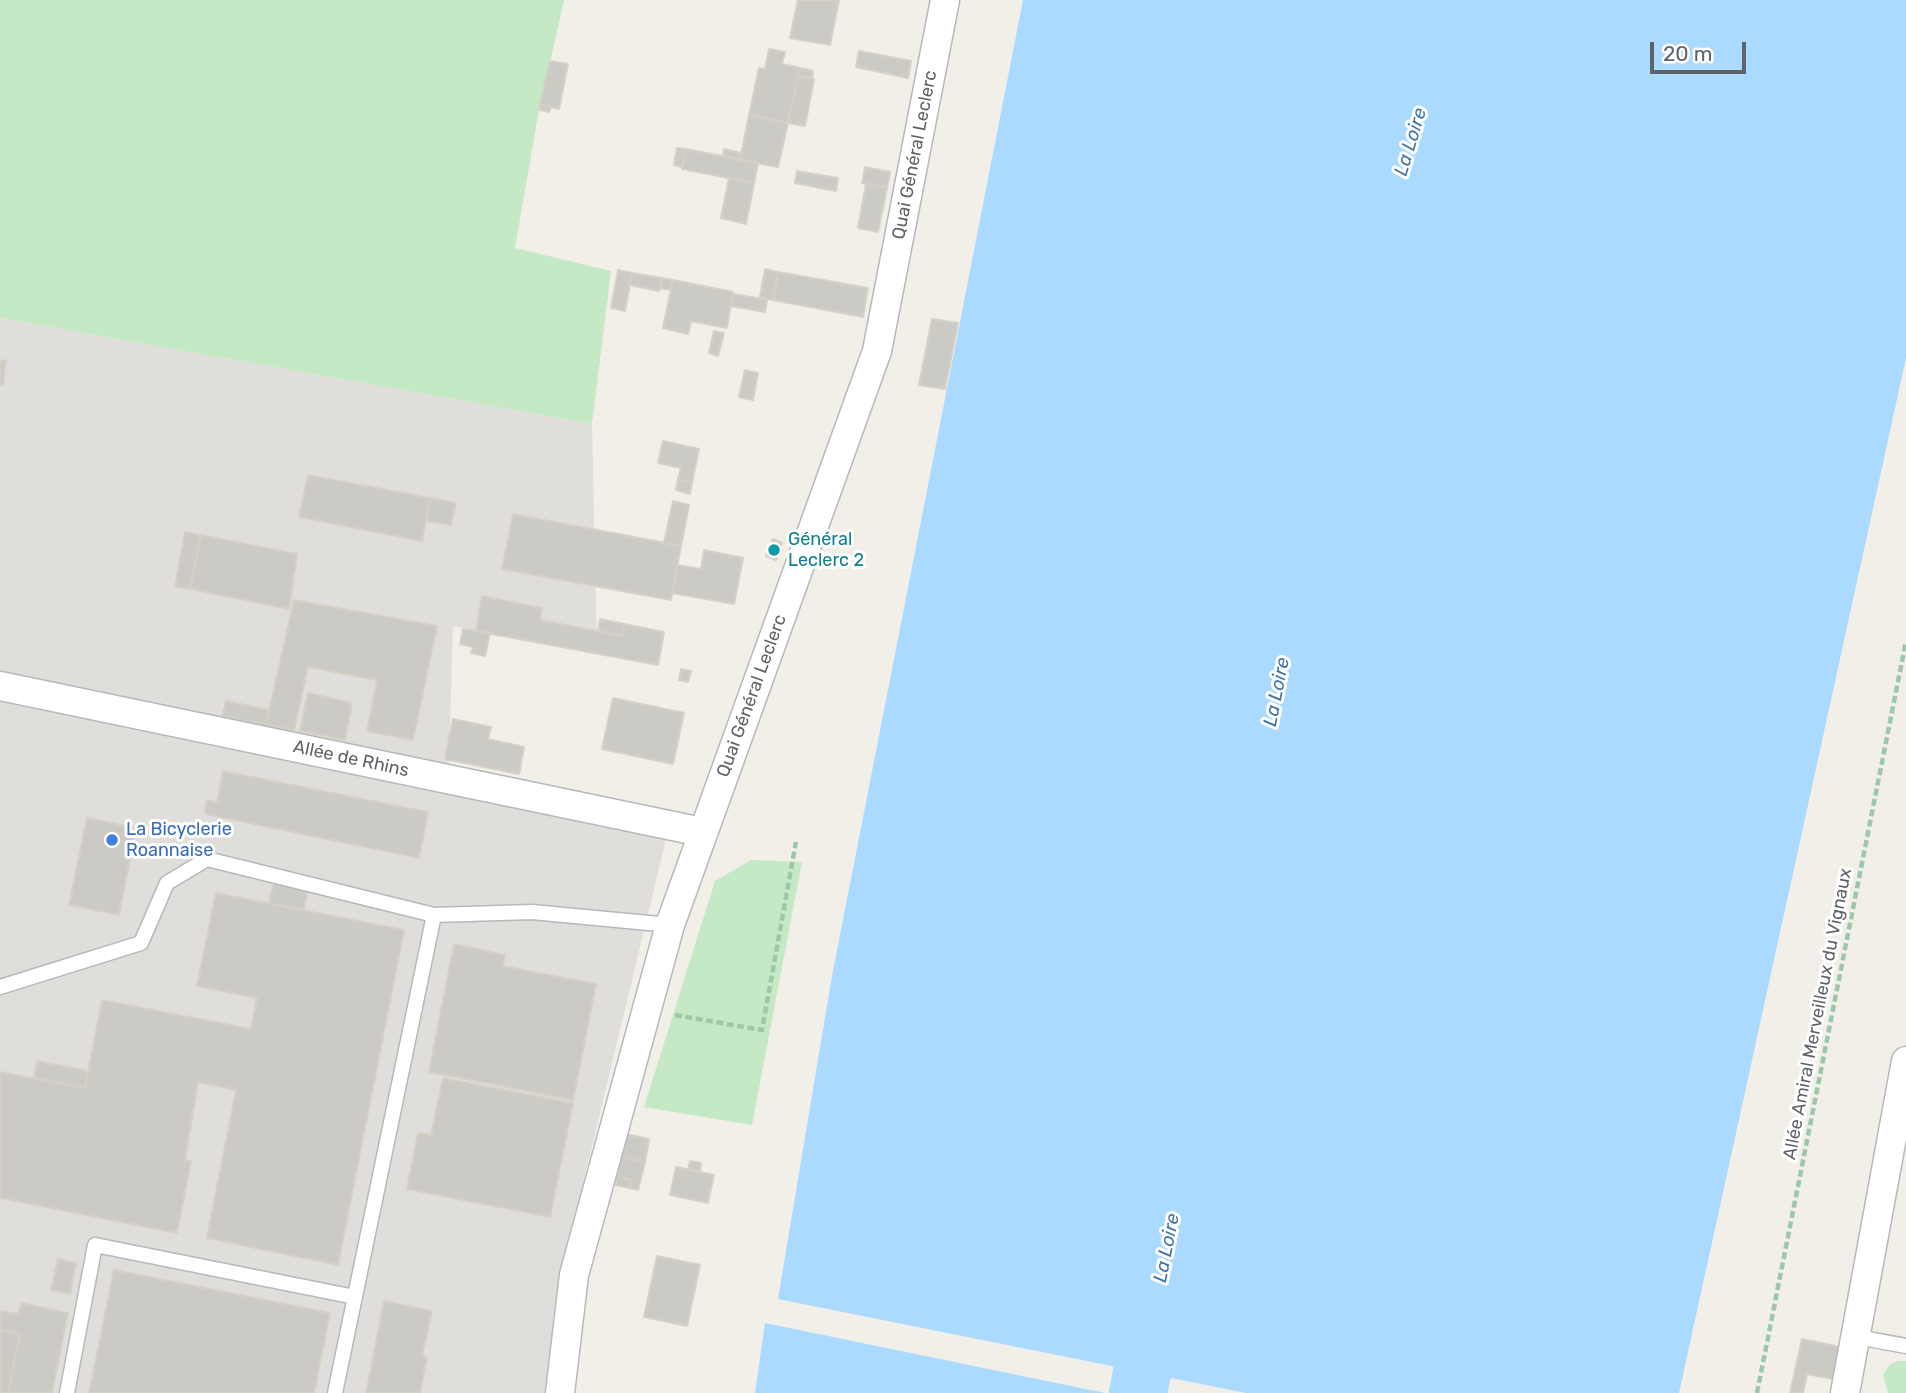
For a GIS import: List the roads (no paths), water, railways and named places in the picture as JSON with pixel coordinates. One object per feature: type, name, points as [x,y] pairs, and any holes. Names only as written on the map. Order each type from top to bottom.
[{"type":"street","name":"Quai Général Leclerc","points":[[560,1393],[573,1275],[670,925],[877,351],[945,0]]},
{"type":"street","name":"Allée de Rhins","points":[[0,686],[702,832]]},
{"type":"street","points":[[1845,1393],[1906,1061]]},
{"type":"lane","points":[[0,987],[141,943],[167,883],[207,859],[433,915],[532,912],[670,925]]},
{"type":"lane","points":[[335,1393],[433,915]]},
{"type":"lane","points":[[68,1393],[95,1245],[355,1297]]},
{"type":"lane","points":[[1857,1337],[1906,1346]]},
{"type":"water","points":[[1023,0],[1906,0],[1906,358],[1679,1393],[1246,1393],[778,1299],[832,976]]},
{"type":"water","points":[[765,1323],[1105,1393],[755,1393]]},
{"type":"waterway","name":"La Loire","points":[[1138,1393],[1158,1295]]},
{"type":"place","name":"Général Leclerc 2","points":[[774,550]]},
{"type":"place","name":"La Bicyclerie Roannaise","points":[[112,840]]}]
